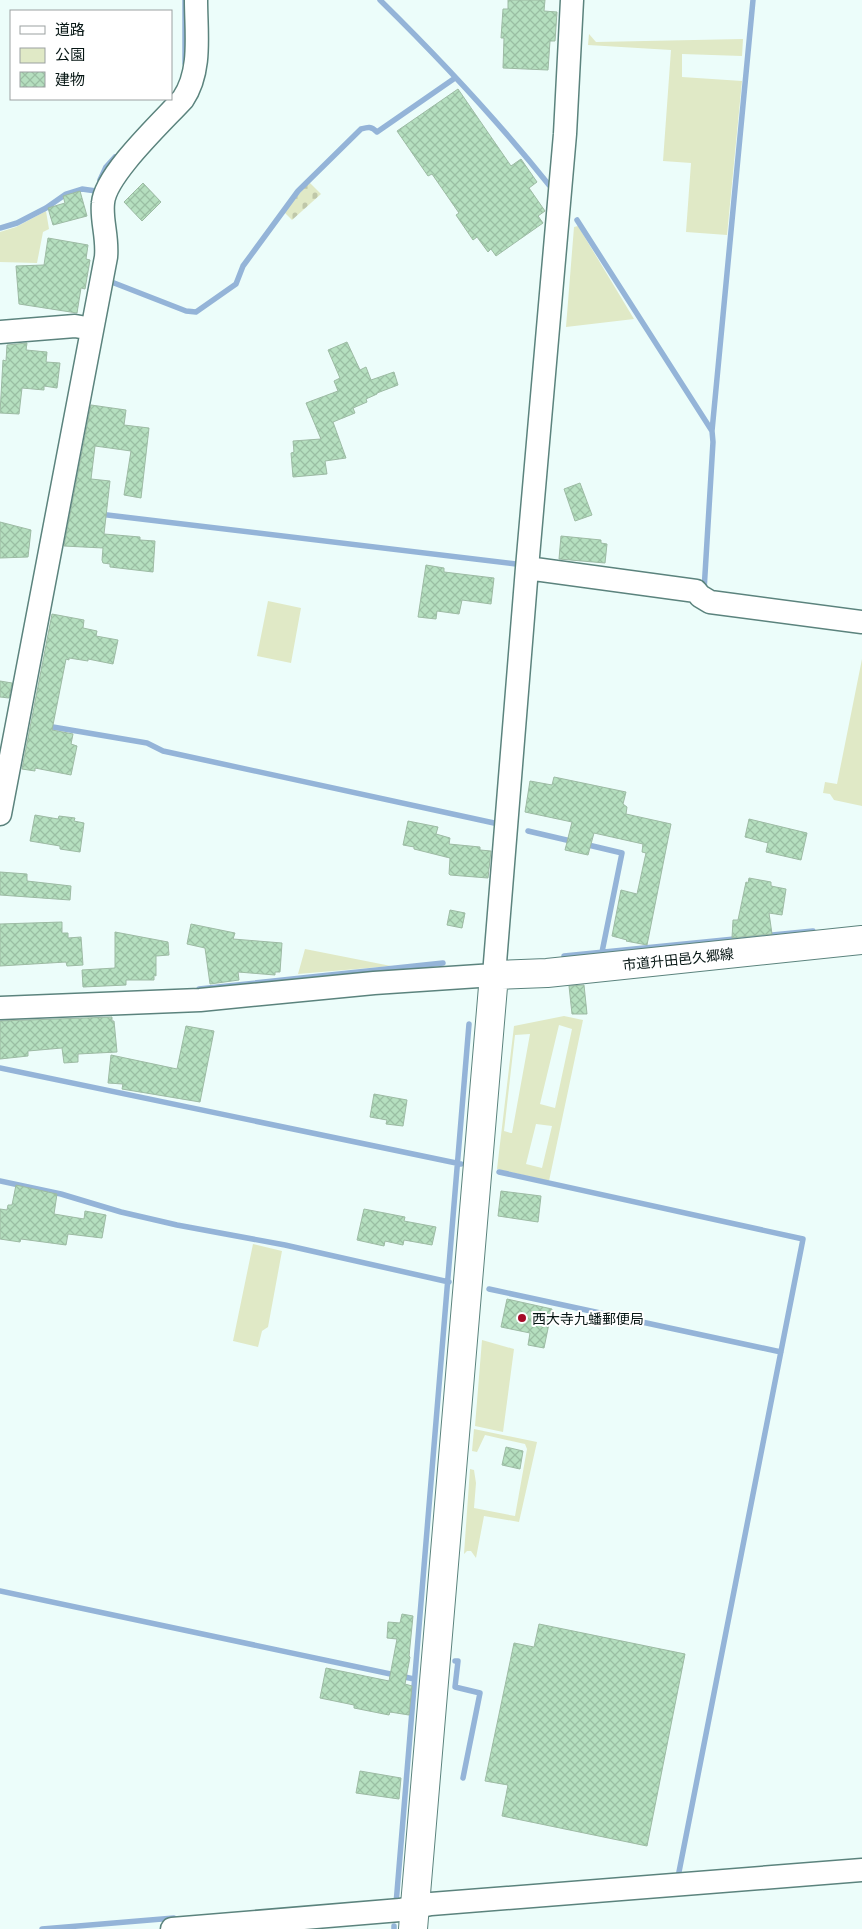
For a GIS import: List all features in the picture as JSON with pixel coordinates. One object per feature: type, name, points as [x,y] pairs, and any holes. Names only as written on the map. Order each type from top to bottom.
[{"type":"street","points":[[0,814],[85,328],[107,243],[102,204],[105,191],[115,174],[183,99],[191,87],[196,61],[196,0]]},
{"type":"street","points":[[414,1918],[565,134],[572,0]]},
{"type":"street","points":[[0,332],[85,328]]},
{"type":"street","points":[[527,568],[696,591],[710,602],[862,622]]},
{"type":"street","name":"市道升田邑久郷線","points":[[494,975],[547,973],[862,940]]},
{"type":"street","points":[[0,1008],[200,1000],[374,983],[494,975]]},
{"type":"street","points":[[414,1918],[440,1903],[862,1870]]},
{"type":"street","points":[[172,1929],[400,1910],[414,1918]]},
{"type":"green space","points":[[589,34],[596,42],[743,39],[742,56],[682,54],[682,77],[742,81],[727,235],[686,232],[691,163],[663,161],[671,50],[588,45]]},
{"type":"green space","points":[[309,182],[321,194],[292,220],[284,212]]},
{"type":"green space","points":[[46,211],[49,229],[43,232],[37,263],[0,262],[0,232],[16,227]]},
{"type":"green space","points":[[578,226],[634,319],[566,327],[574,227]]},
{"type":"green space","points":[[268,601],[301,608],[291,663],[257,656]]},
{"type":"green space","points":[[862,659],[862,806],[834,800],[830,794],[823,793],[825,782],[837,784]]},
{"type":"green space","points":[[305,949],[391,966],[298,974]]},
{"type":"green space","points":[[564,1016],[583,1020],[549,1181],[497,1169],[514,1026]],"holes":[[[559,1025],[572,1029],[555,1108],[540,1104]],[[530,1034],[511,1133],[504,1131],[515,1035]],[[536,1124],[552,1126],[542,1168],[526,1164]]]},
{"type":"green space","points":[[253,1244],[282,1251],[268,1327],[262,1331],[258,1347],[233,1341]]},
{"type":"green space","points":[[482,1340],[514,1349],[503,1432],[475,1426]]},
{"type":"green space","points":[[474,1429],[537,1442],[519,1522],[484,1516],[476,1558],[471,1551],[467,1551],[464,1554],[470,1469],[474,1470],[476,1483],[474,1508],[515,1516],[527,1449],[525,1444],[485,1435],[477,1452],[472,1451]]},
{"type":"building","points":[[508,0],[545,0],[544,11],[557,12],[555,41],[550,41],[548,70],[503,68],[504,38],[501,38],[503,9],[508,9]]},
{"type":"building","points":[[458,89],[511,166],[521,159],[537,182],[529,188],[545,211],[538,216],[543,223],[496,256],[491,249],[488,252],[477,237],[473,240],[456,215],[459,213],[432,174],[428,176],[397,131]]},
{"type":"building","points":[[143,183],[161,202],[142,221],[124,202]]},
{"type":"building","points":[[80,191],[87,216],[53,225],[48,208],[65,203],[63,196]]},
{"type":"building","points":[[48,238],[88,245],[86,259],[90,260],[85,289],[81,288],[77,313],[19,304],[16,266],[44,265]]},
{"type":"building","points":[[347,342],[360,370],[366,367],[371,380],[394,372],[398,385],[366,399],[367,402],[353,408],[355,413],[333,422],[346,458],[325,461],[327,474],[293,477],[291,453],[294,452],[293,441],[321,439],[306,403],[338,391],[334,381],[340,378],[328,350]]},
{"type":"building","points":[[27,343],[26,350],[47,352],[46,362],[60,363],[57,388],[44,386],[44,390],[22,388],[19,414],[0,413],[3,360],[6,361],[7,345]]},
{"type":"building","points":[[91,405],[126,410],[124,425],[149,428],[141,498],[124,495],[131,451],[95,446],[91,479],[110,481],[104,534],[140,537],[140,540],[155,541],[153,572],[110,567],[110,564],[103,563],[103,548],[64,546]]},
{"type":"building","points":[[580,483],[592,515],[575,521],[564,489]]},
{"type":"building","points":[[0,522],[31,530],[28,557],[0,558]]},
{"type":"building","points":[[561,536],[601,540],[601,543],[607,544],[605,563],[559,559]]},
{"type":"building","points":[[426,565],[444,568],[444,572],[494,578],[491,604],[462,600],[459,614],[437,611],[436,619],[418,617]]},
{"type":"building","points":[[52,614],[84,620],[83,628],[97,631],[96,636],[118,640],[113,664],[88,659],[88,661],[66,659],[52,730],[73,734],[71,744],[77,746],[71,775],[35,768],[35,771],[22,769]]},
{"type":"building","points":[[0,681],[12,683],[9,698],[0,697]]},
{"type":"building","points":[[554,777],[626,792],[623,804],[627,807],[626,814],[671,824],[647,945],[612,936],[621,890],[637,894],[646,853],[642,852],[643,844],[594,833],[588,855],[565,850],[572,822],[525,812],[530,781],[552,785]]},
{"type":"building","points":[[35,815],[58,819],[59,816],[75,818],[74,821],[84,823],[80,852],[60,849],[60,846],[30,841]]},
{"type":"building","points":[[749,819],[807,833],[801,860],[766,852],[768,843],[745,837]]},
{"type":"building","points":[[408,821],[438,827],[436,834],[450,838],[449,844],[480,847],[480,850],[491,851],[488,878],[450,875],[450,858],[403,845]]},
{"type":"building","points":[[0,872],[27,874],[27,881],[71,886],[70,900],[0,895]]},
{"type":"building","points":[[749,878],[771,882],[771,886],[786,889],[782,915],[769,913],[772,934],[732,938],[733,920],[738,920],[746,882],[748,883]]},
{"type":"building","points":[[450,910],[465,913],[462,928],[447,925]]},
{"type":"building","points":[[62,922],[62,933],[68,933],[68,938],[81,937],[83,965],[67,966],[66,962],[0,966],[0,924]]},
{"type":"building","points":[[191,924],[235,933],[233,939],[282,943],[280,972],[275,972],[275,975],[238,972],[239,980],[210,984],[205,948],[187,944]]},
{"type":"building","points":[[115,932],[168,942],[169,955],[156,956],[156,976],[154,975],[154,980],[126,980],[126,985],[83,987],[82,970],[115,968]]},
{"type":"building","points":[[584,985],[587,1014],[572,1014],[569,986]]},
{"type":"building","points":[[112,1017],[117,1052],[78,1054],[78,1062],[64,1063],[62,1048],[28,1051],[28,1056],[0,1059],[0,1021]]},
{"type":"building","points":[[186,1026],[214,1031],[200,1102],[122,1089],[123,1084],[108,1083],[111,1055],[177,1069]]},
{"type":"building","points":[[374,1094],[407,1100],[403,1126],[386,1124],[387,1120],[370,1117]]},
{"type":"building","points":[[16,1185],[57,1194],[54,1214],[84,1219],[85,1211],[106,1215],[102,1238],[68,1234],[66,1245],[21,1239],[20,1242],[0,1239],[0,1209],[7,1210],[8,1205],[12,1205]]},
{"type":"building","points":[[501,1191],[541,1196],[538,1222],[498,1216]]},
{"type":"building","points":[[364,1209],[405,1217],[404,1221],[436,1227],[432,1245],[404,1240],[403,1245],[385,1241],[384,1246],[357,1240]]},
{"type":"building","points":[[507,1299],[552,1309],[544,1348],[528,1345],[530,1333],[501,1327]]},
{"type":"building","points":[[506,1447],[523,1451],[520,1469],[502,1465]]},
{"type":"building","points":[[402,1614],[413,1616],[410,1657],[405,1684],[412,1686],[409,1715],[390,1712],[389,1715],[354,1708],[354,1705],[320,1698],[326,1668],[389,1681],[397,1639],[387,1638],[388,1622],[400,1623]]},
{"type":"building","points":[[539,1624],[685,1654],[647,1846],[502,1816],[508,1785],[485,1781],[514,1643],[534,1647]]},
{"type":"building","points":[[360,1771],[401,1778],[399,1799],[356,1793]]},
{"type":"waterway","points":[[185,0],[185,63]]},
{"type":"waterway","points":[[380,0],[467,90],[549,185]]},
{"type":"waterway","points":[[712,431],[753,0]]},
{"type":"waterway","points":[[109,281],[186,311],[196,312],[236,284],[243,266],[298,191],[361,129],[369,127],[377,132],[455,78]]},
{"type":"waterway","points":[[100,180],[106,167],[115,157]]},
{"type":"waterway","points":[[0,228],[17,223],[46,208],[66,194],[82,189],[96,191]]},
{"type":"waterway","points":[[577,220],[712,431],[713,442],[704,591]]},
{"type":"waterway","points":[[99,514],[516,564]]},
{"type":"waterway","points":[[47,726],[147,743],[163,751],[494,823]]},
{"type":"waterway","points":[[528,831],[575,842]]},
{"type":"waterway","points":[[584,844],[622,853],[602,952]]},
{"type":"waterway","points":[[564,956],[813,931]]},
{"type":"waterway","points":[[199,989],[443,963]]},
{"type":"waterway","points":[[396,1904],[469,1024]]},
{"type":"waterway","points":[[0,1068],[461,1164]]},
{"type":"waterway","points":[[499,1172],[803,1239],[678,1877]]},
{"type":"waterway","points":[[0,1181],[61,1194],[121,1212],[177,1225],[285,1245],[449,1282]]},
{"type":"waterway","points":[[489,1289],[781,1352]]},
{"type":"waterway","points":[[0,1591],[414,1679]]},
{"type":"waterway","points":[[455,1661],[458,1661],[455,1687],[480,1693],[463,1778]]},
{"type":"waterway","points":[[42,1929],[174,1918]]},
{"type":"place","name":"西大寺九蟠郵便局","points":[[522,1318]]}]
